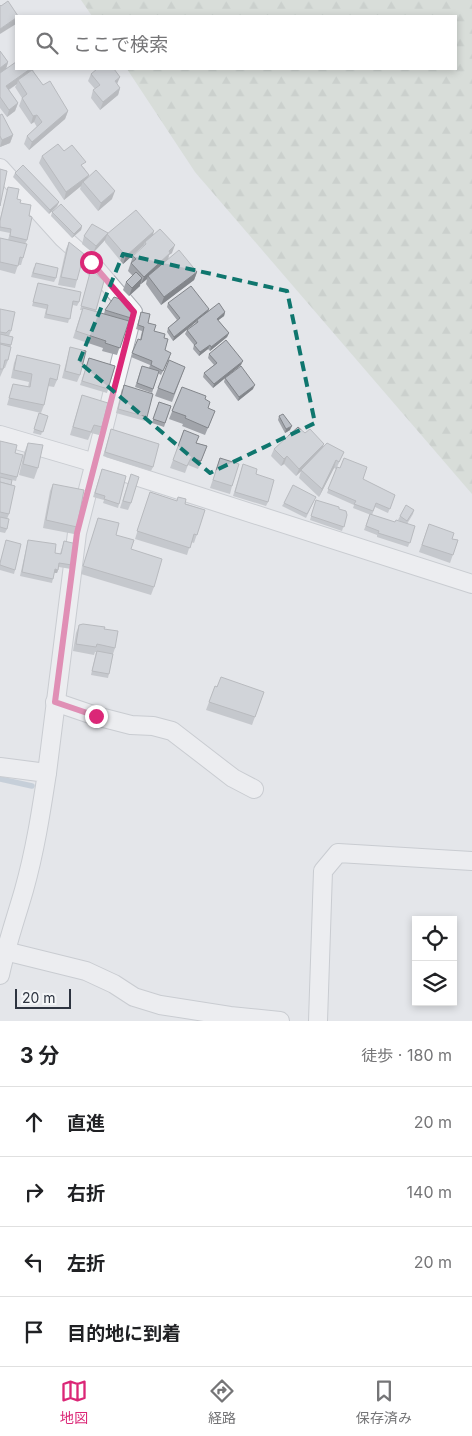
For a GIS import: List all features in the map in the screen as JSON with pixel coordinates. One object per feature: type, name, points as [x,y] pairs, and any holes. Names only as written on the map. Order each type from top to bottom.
[{"type":"street","points":[[0,168],[63,238],[91,262],[134,312],[77,533],[39,831],[0,975]]},
{"type":"street","points":[[0,435],[95,462],[472,584]]},
{"type":"street","points":[[55,702],[114,721],[131,725],[153,726],[172,731],[233,778],[254,789]]},
{"type":"street","points":[[0,767],[47,773]]},
{"type":"street","points":[[318,1021],[323,870],[338,853],[472,861]]},
{"type":"street","points":[[5,951],[86,971],[114,984],[134,997],[160,1005],[230,1016],[280,1021]]},
{"type":"highlighted area","points":[[123,254],[287,291],[315,423],[210,473],[79,362]]},
{"type":"green space","points":[[81,0],[472,0],[472,494],[195,172],[128,70],[457,70],[457,15],[91,15]]},
{"type":"building","points":[[8,1],[17,15],[0,29],[0,5]]},
{"type":"building","points":[[0,51],[8,62],[0,68]]},
{"type":"building","points":[[15,63],[15,70],[29,70],[6,86],[18,103],[9,110],[0,97],[0,73]]},
{"type":"building","points":[[32,70],[43,85],[50,81],[68,111],[32,142],[27,136],[42,122],[37,115],[33,116],[22,98],[27,94],[18,80]]},
{"type":"building","points":[[96,70],[115,70],[120,77],[115,81],[120,88],[103,102],[93,90],[100,85],[91,74]]},
{"type":"building","points":[[2,114],[13,135],[2,140],[0,136],[0,115]]},
{"type":"building","points":[[58,144],[64,151],[72,145],[86,162],[81,165],[89,175],[66,192],[42,156]]},
{"type":"building","points":[[23,165],[59,202],[50,210],[15,173]]},
{"type":"building","points":[[0,169],[7,171],[0,206]]},
{"type":"building","points":[[96,170],[115,191],[101,203],[83,182]]},
{"type":"building","points":[[8,187],[19,189],[17,199],[21,200],[20,203],[31,205],[29,216],[32,217],[27,240],[10,236],[11,229],[0,227]]},
{"type":"building","points":[[61,204],[82,226],[74,234],[52,212]]},
{"type":"building","points":[[136,210],[154,231],[126,256],[107,234]]},
{"type":"building","points":[[92,224],[108,233],[96,246],[84,236]]},
{"type":"building","points":[[160,229],[175,245],[169,251],[170,253],[144,277],[131,263],[136,259],[133,256]]},
{"type":"building","points":[[0,238],[27,244],[23,258],[20,257],[18,266],[0,262]]},
{"type":"building","points":[[69,242],[84,254],[77,280],[61,277]]},
{"type":"building","points":[[179,250],[197,272],[164,297],[148,276]]},
{"type":"building","points":[[36,263],[58,268],[56,278],[33,273]]},
{"type":"building","points":[[91,269],[104,281],[96,310],[81,306]]},
{"type":"building","points":[[136,272],[142,278],[132,288],[126,282]]},
{"type":"building","points":[[38,283],[81,292],[79,302],[73,301],[70,319],[46,314],[48,305],[33,302]]},
{"type":"building","points":[[191,286],[209,309],[174,337],[168,328],[180,318],[168,303]]},
{"type":"building","points":[[114,297],[129,302],[132,306],[131,318],[105,310]]},
{"type":"building","points":[[219,303],[225,312],[217,319],[229,333],[211,347],[210,345],[200,352],[194,345],[197,343],[187,330]]},
{"type":"building","points":[[83,308],[129,321],[120,348],[76,331]]},
{"type":"building","points":[[0,309],[15,312],[11,331],[9,330],[6,333],[0,332]]},
{"type":"building","points":[[141,312],[150,314],[148,323],[156,325],[154,331],[165,334],[164,338],[168,339],[165,350],[171,353],[163,371],[151,365],[152,361],[132,353],[138,339],[141,340],[144,327],[138,325]]},
{"type":"building","points":[[0,334],[13,337],[11,345],[0,343]]},
{"type":"building","points":[[226,340],[243,361],[214,384],[204,373],[217,363],[209,354]]},
{"type":"building","points":[[0,344],[11,347],[8,360],[5,360],[3,369],[0,369]]},
{"type":"building","points":[[70,347],[86,351],[80,375],[65,371]]},
{"type":"building","points":[[17,355],[60,365],[57,380],[50,378],[44,405],[9,398],[13,384],[30,387],[32,374],[14,370]]},
{"type":"building","points":[[89,358],[115,366],[108,389],[82,381]]},
{"type":"building","points":[[169,360],[185,367],[174,394],[158,388]]},
{"type":"building","points":[[142,366],[159,371],[153,389],[137,383]]},
{"type":"building","points":[[241,366],[255,385],[239,397],[225,378]]},
{"type":"building","points":[[124,385],[153,394],[147,417],[118,409]]},
{"type":"building","points":[[182,387],[206,396],[205,399],[210,402],[208,408],[215,411],[208,428],[172,411]]},
{"type":"building","points":[[82,395],[108,403],[102,427],[94,425],[91,432],[73,427]]},
{"type":"building","points":[[159,402],[171,406],[165,423],[153,419]]},
{"type":"building","points":[[39,413],[48,416],[43,432],[34,429]]},
{"type":"building","points":[[283,414],[292,426],[286,429],[279,416]]},
{"type":"building","points":[[298,427],[305,433],[310,429],[324,444],[299,469],[287,456],[284,459],[274,449]]},
{"type":"building","points":[[111,429],[159,444],[153,467],[105,452]]},
{"type":"building","points":[[184,430],[199,436],[196,443],[207,446],[201,461],[191,458],[187,466],[173,460]]},
{"type":"building","points":[[0,441],[17,445],[15,453],[23,455],[17,477],[0,473]]},
{"type":"building","points":[[28,443],[43,445],[38,468],[23,464]]},
{"type":"building","points":[[327,443],[344,452],[339,462],[336,460],[322,489],[301,470]]},
{"type":"building","points":[[220,458],[239,464],[232,486],[213,480]]},
{"type":"building","points":[[344,458],[367,467],[363,479],[395,495],[390,509],[376,503],[373,511],[354,504],[356,501],[328,489],[337,467],[340,468]]},
{"type":"building","points":[[243,464],[257,469],[256,474],[274,480],[268,502],[235,492]]},
{"type":"building","points":[[102,469],[126,476],[119,504],[104,499],[105,496],[95,493]]},
{"type":"building","points":[[131,474],[139,477],[131,503],[123,501]]},
{"type":"building","points":[[0,477],[12,480],[11,485],[0,482]]},
{"type":"building","points":[[0,482],[15,486],[9,514],[0,512]]},
{"type":"building","points":[[53,484],[84,490],[77,527],[46,520]]},
{"type":"building","points":[[293,485],[316,497],[307,514],[284,503]]},
{"type":"building","points":[[150,492],[177,501],[178,497],[186,499],[185,504],[205,510],[197,535],[194,534],[190,548],[137,531]]},
{"type":"building","points":[[316,500],[346,511],[344,527],[311,516]]},
{"type":"building","points":[[406,505],[414,510],[407,521],[400,516]]},
{"type":"building","points":[[370,514],[415,526],[410,543],[378,533],[379,531],[366,526]]},
{"type":"building","points":[[0,517],[9,519],[7,529],[0,527]]},
{"type":"building","points":[[98,518],[119,523],[116,535],[134,540],[131,549],[162,559],[154,587],[83,566]]},
{"type":"building","points":[[429,524],[454,533],[452,539],[458,540],[453,555],[422,545]]},
{"type":"building","points":[[6,540],[21,544],[15,570],[0,565]]},
{"type":"building","points":[[28,540],[56,544],[55,553],[61,554],[64,541],[77,544],[72,565],[59,563],[58,570],[55,569],[53,579],[22,572]]},
{"type":"building","points":[[83,624],[118,631],[115,648],[97,644],[96,647],[76,644],[79,625]]},
{"type":"building","points":[[97,651],[113,654],[109,674],[92,671]]},
{"type":"building","points":[[221,677],[264,692],[255,717],[209,702],[215,686],[217,687]]},
{"type":"waterway","points":[[0,779],[32,786]]},
{"type":"route","points":[[91,262],[134,312],[77,533],[55,702],[96,716]]}]
